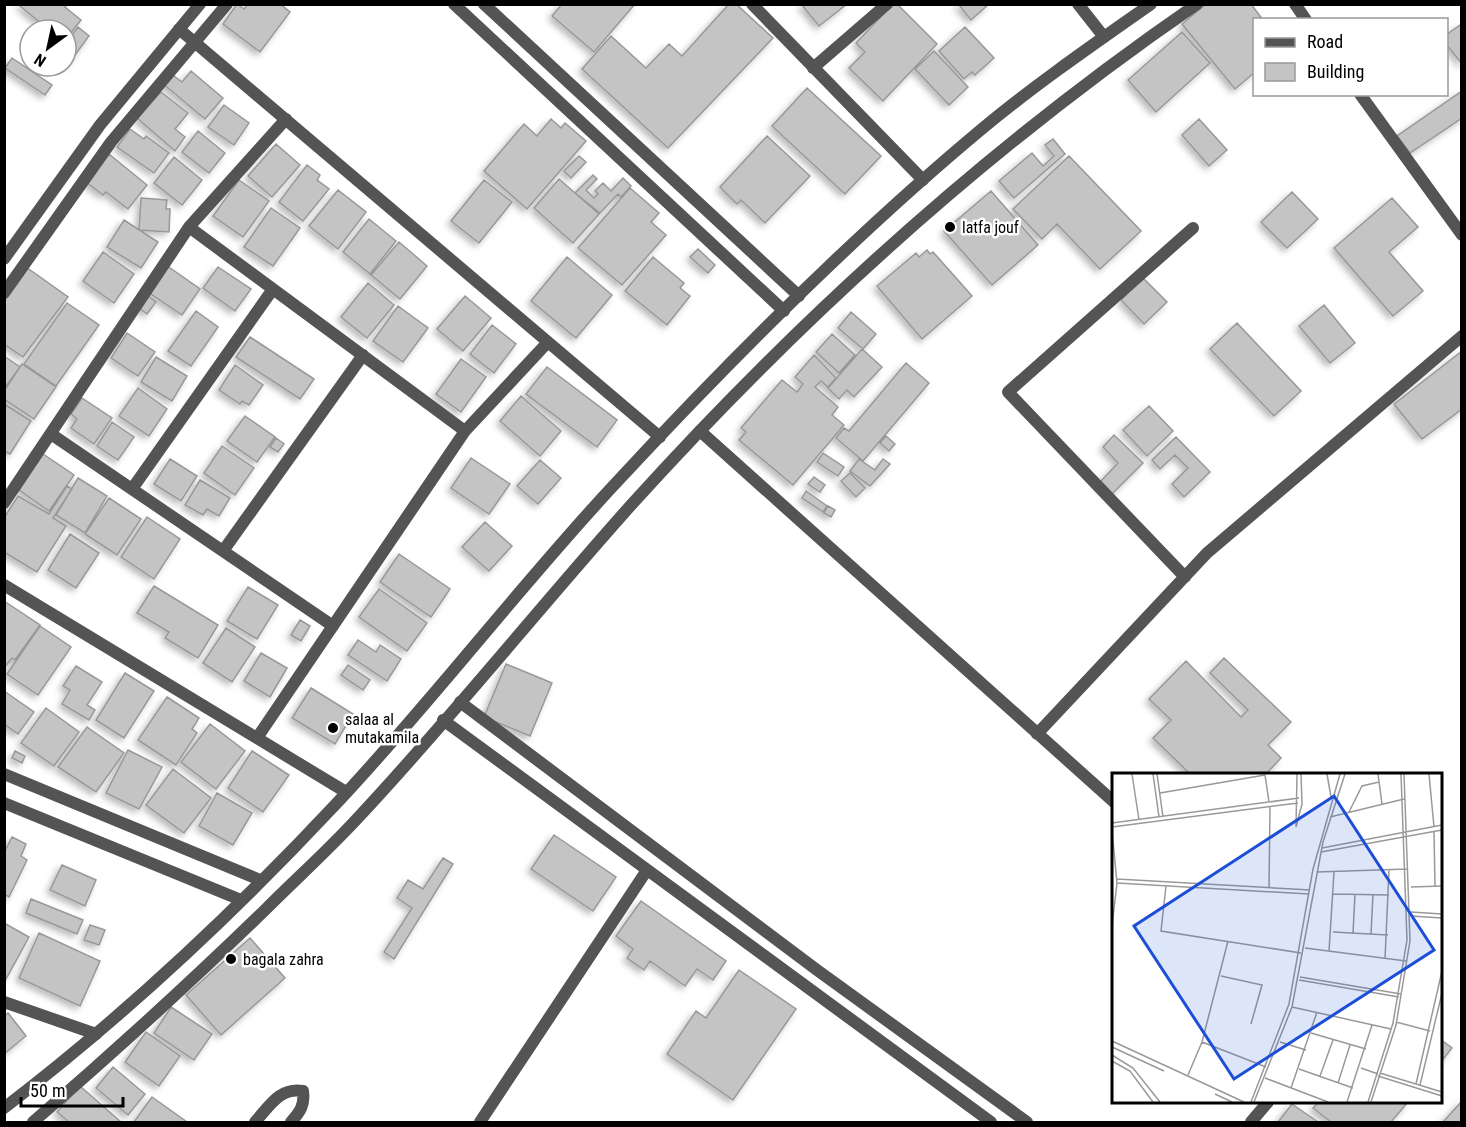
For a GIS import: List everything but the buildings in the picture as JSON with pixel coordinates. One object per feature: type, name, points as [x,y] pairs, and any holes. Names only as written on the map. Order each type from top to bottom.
[{"type":"street","points":[[6,253],[100,125],[200,4]]},
{"type":"street","points":[[4,293],[111,142],[227,4]]},
{"type":"street","points":[[454,4],[784,311]]},
{"type":"street","points":[[484,4],[799,296]]},
{"type":"street","points":[[752,4],[923,180]]},
{"type":"street","points":[[813,68],[887,4]]},
{"type":"street","points":[[1078,4],[1104,37]]},
{"type":"street","points":[[4,1108],[96,1034],[241,900],[346,792],[613,486],[799,296],[923,180],[984,128],[1150,4]]},
{"type":"street","points":[[33,1122],[135,1034],[353,823],[632,505],[700,431],[819,312],[997,152],[1068,96],[1197,4]]},
{"type":"street","points":[[1295,4],[1305,18]]},
{"type":"street","points":[[179,29],[660,437]]},
{"type":"street","points":[[1361,96],[1461,235]]},
{"type":"street","points":[[4,503],[189,227],[286,119]]},
{"type":"street","points":[[189,227],[465,431]]},
{"type":"street","points":[[1185,576],[1008,392],[1193,228]]},
{"type":"street","points":[[132,489],[273,289]]},
{"type":"street","points":[[1036,734],[1208,553],[1461,336]]},
{"type":"street","points":[[257,738],[465,431],[548,342]]},
{"type":"street","points":[[222,551],[363,356]]},
{"type":"street","points":[[700,431],[1112,801]]},
{"type":"street","points":[[51,434],[333,626]]},
{"type":"street","points":[[4,585],[346,792]]},
{"type":"street","points":[[460,702],[817,970],[1027,1122]]},
{"type":"street","points":[[443,720],[991,1122]]},
{"type":"street","points":[[4,774],[260,880]]},
{"type":"street","points":[[4,803],[241,900]]},
{"type":"street","points":[[480,1122],[647,870]]},
{"type":"street","points":[[4,1002],[96,1034]]},
{"type":"street","points":[[255,1122],[280,1094],[291,1089],[303,1090],[304,1101],[300,1113],[291,1122]]},
{"type":"street","points":[[1251,1122],[1266,1103]]},
{"type":"place","name":"latfa jouf","points":[[950,227]]},
{"type":"place","name":"salaa al mutakamila","points":[[333,728]]},
{"type":"place","name":"bagala zahra","points":[[231,959]]}]
